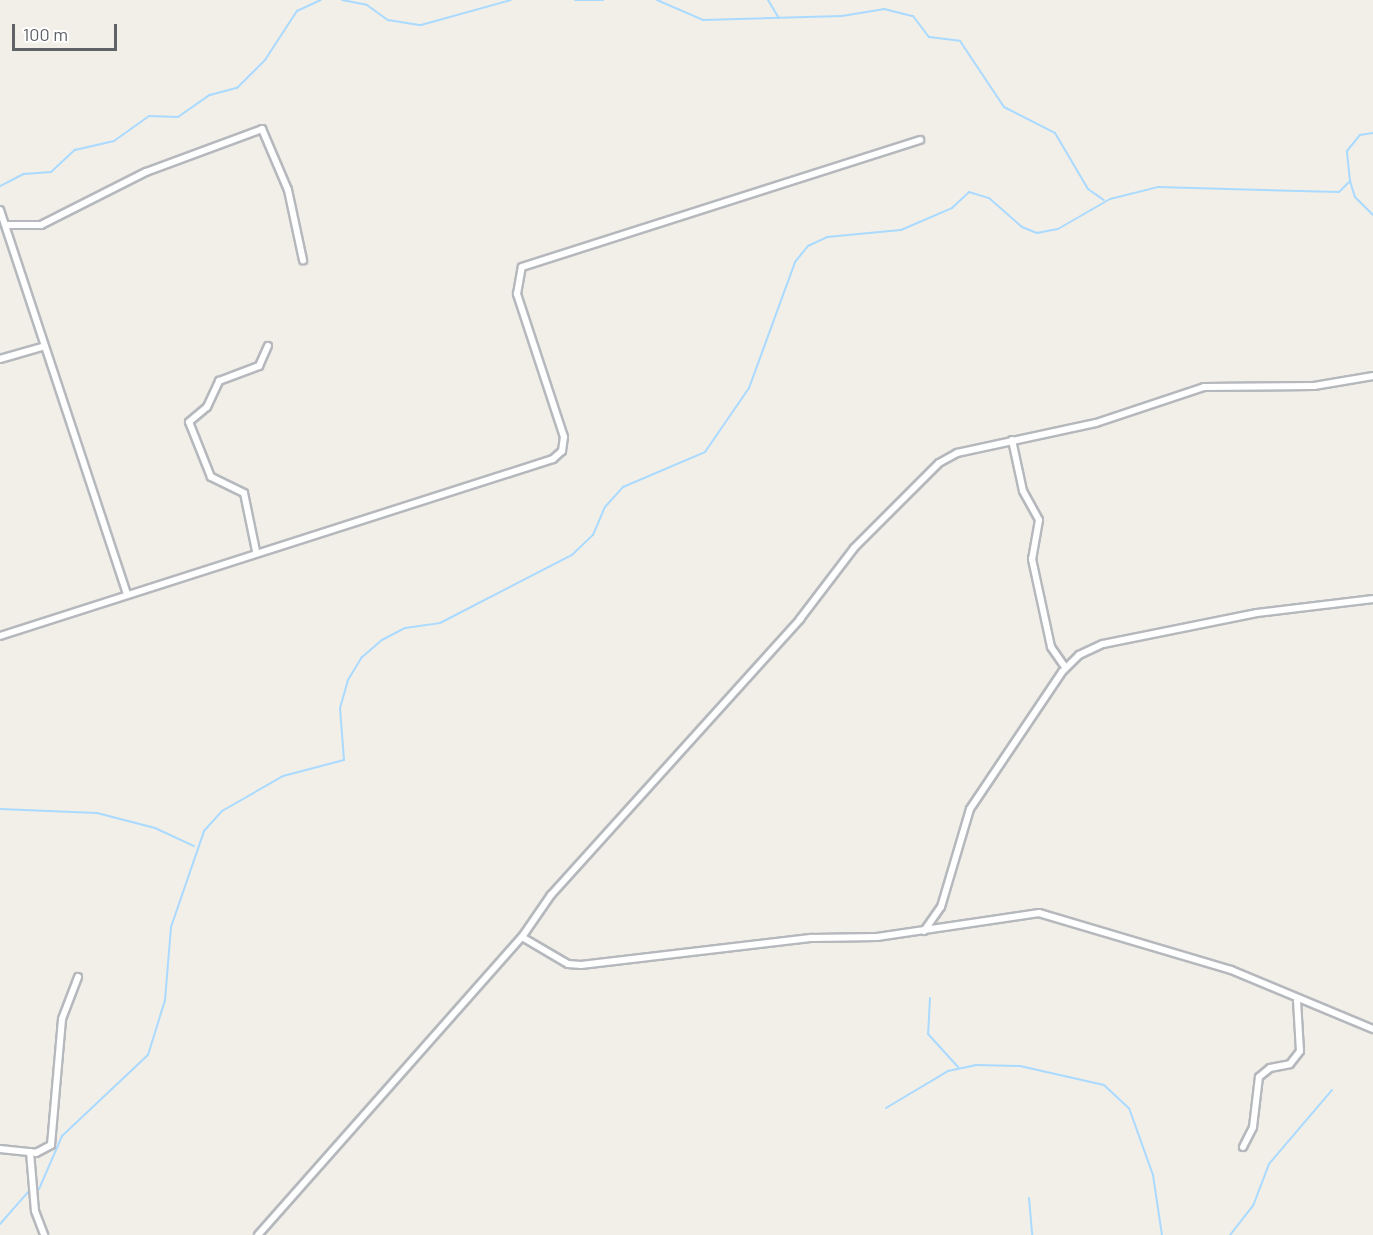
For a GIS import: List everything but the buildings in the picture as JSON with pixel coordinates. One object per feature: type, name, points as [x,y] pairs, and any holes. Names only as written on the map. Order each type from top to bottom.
[{"type":"street","points":[[7,225],[41,225],[146,172],[262,129],[288,190],[303,260]]},
{"type":"street","points":[[0,636],[256,550],[559,455],[564,437],[516,286],[528,263],[920,140]]},
{"type":"street","points":[[0,210],[7,225],[42,347],[53,365],[127,595]]},
{"type":"street","points":[[256,550],[244,493],[211,477],[189,422],[207,407],[219,381],[259,366],[268,346]]},
{"type":"street","points":[[0,358],[42,347]]},
{"type":"street","points":[[258,1235],[522,937],[551,895],[800,620],[871,530],[944,459],[1012,440],[1096,423],[1204,387],[1314,386],[1373,376]]},
{"type":"street","points":[[1012,440],[1023,491],[1039,520],[1032,559],[1051,647],[1065,667]]},
{"type":"street","points":[[923,932],[941,907],[963,823],[1065,667],[1103,644],[1299,605],[1373,599]]},
{"type":"street","points":[[522,937],[568,964],[581,964],[812,938],[923,932],[1039,913],[1231,970],[1297,1001],[1373,1029]]},
{"type":"street","points":[[0,1149],[30,1152],[47,1150],[54,1136],[62,1019],[78,977]]},
{"type":"street","points":[[1243,1147],[1253,1127],[1259,1077],[1270,1068],[1290,1064],[1300,1051],[1297,1001]]},
{"type":"street","points":[[30,1152],[35,1211],[44,1235]]},
{"type":"waterway","points":[[0,186],[24,174],[51,172],[75,150],[114,141],[149,116],[178,117],[210,95],[237,88],[265,60],[297,11],[321,0]]},
{"type":"waterway","points":[[342,0],[367,5],[388,20],[421,25],[511,0]]},
{"type":"waterway","points":[[575,0],[603,0]]},
{"type":"waterway","points":[[657,0],[703,20],[842,16],[884,9],[913,16],[929,37],[960,41],[1004,107],[1055,133],[1088,189],[1104,200]]},
{"type":"waterway","points":[[768,0],[779,18]]},
{"type":"waterway","points":[[39,1189],[62,1136],[148,1055],[165,1000],[171,927],[204,831],[222,811],[283,776],[344,760],[340,708],[348,680],[361,658],[382,640],[405,628],[440,623],[572,555],[593,535],[605,507],[623,487],[705,452],[749,388],[795,262],[808,246],[827,237],[901,230],[952,208],[969,192],[989,198],[1022,227],[1037,233],[1058,229],[1110,199],[1158,187],[1339,192],[1350,181],[1347,151],[1360,135],[1373,133]]},
{"type":"waterway","points":[[1350,181],[1355,197],[1373,215]]},
{"type":"waterway","points":[[0,809],[97,813],[155,828],[194,846]]},
{"type":"waterway","points":[[930,998],[928,1034],[958,1067]]},
{"type":"waterway","points":[[886,1108],[948,1071],[976,1065],[1020,1066],[1104,1085],[1129,1108],[1153,1175],[1162,1235]]},
{"type":"waterway","points":[[1230,1235],[1253,1206],[1269,1164],[1332,1090]]},
{"type":"waterway","points":[[0,1224],[29,1191]]},
{"type":"waterway","points":[[1029,1198],[1032,1235]]}]
